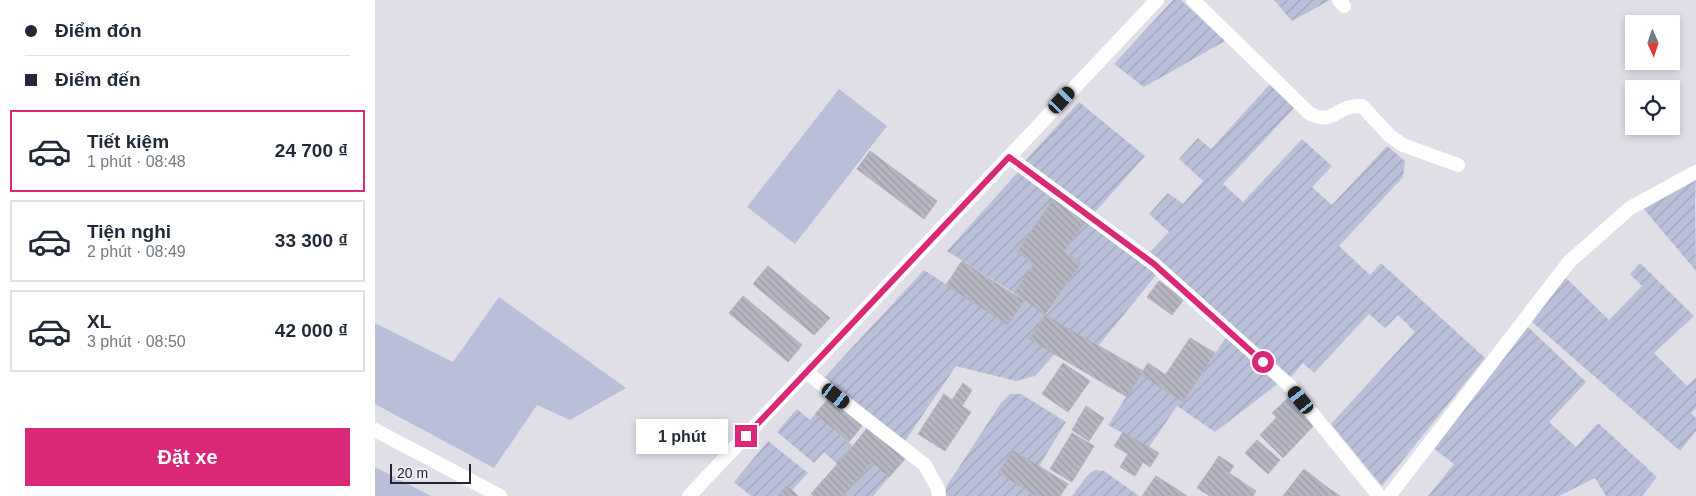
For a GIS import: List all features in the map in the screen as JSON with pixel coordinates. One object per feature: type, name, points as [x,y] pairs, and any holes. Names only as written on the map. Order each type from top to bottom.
[{"type":"street","points":[[689,496],[1157,0]]},
{"type":"street","points":[[1193,0],[1309,113],[1317,118],[1326,118],[1343,108],[1353,105],[1362,106],[1390,136],[1403,145],[1458,165]]},
{"type":"street","points":[[1009,157],[1154,264],[1290,386],[1379,496]]},
{"type":"street","points":[[1389,496],[1569,262],[1630,208],[1696,172]]},
{"type":"street","points":[[806,372],[925,465],[938,489],[939,496]]},
{"type":"street","points":[[375,430],[500,496]]},
{"type":"shaded area","points":[[1173,0],[1181,0],[1225,41],[1144,87],[1114,64]]},
{"type":"shaded area","points":[[1274,0],[1330,0],[1292,21]]},
{"type":"shaded area","points":[[1271,83],[1296,106],[1223,184],[1243,202],[1302,139],[1332,166],[1312,187],[1332,205],[1387,146],[1405,161],[1403,177],[1339,246],[1370,275],[1381,263],[1485,358],[1382,486],[1331,424],[1415,332],[1398,315],[1385,328],[1369,314],[1314,373],[1303,363],[1289,379],[1148,254],[1169,232],[1149,214],[1168,193],[1183,204],[1203,181],[1179,159],[1198,138],[1211,149]]},
{"type":"shaded area","points":[[839,89],[887,126],[795,244],[747,207]]},
{"type":"shaded area","points":[[1079,102],[1145,156],[1095,212],[1025,161]]},
{"type":"shaded area","points":[[1018,172],[1053,199],[1017,252],[1034,264],[1014,293],[947,251]]},
{"type":"shaded area","points":[[1696,179],[1695,202],[1696,271],[1644,209]]},
{"type":"shaded area","points":[[1086,221],[1157,274],[1099,345],[1045,315],[1030,339],[1055,354],[1035,376],[1016,381],[956,366],[905,441],[823,379],[924,270],[1008,325],[1024,301],[1046,315],[1081,263],[1064,252]]},
{"type":"shaded area","points":[[1640,263],[1694,316],[1654,353],[1687,386],[1696,378],[1696,408],[1691,413],[1696,418],[1696,431],[1680,451],[1531,321],[1565,277],[1609,320],[1642,286],[1630,274]]},
{"type":"shaded area","points":[[499,297],[626,388],[570,420],[537,405],[494,468],[375,404],[375,323],[453,362]]},
{"type":"shaded area","points":[[1527,326],[1586,382],[1549,422],[1576,447],[1598,423],[1657,477],[1642,496],[1606,496],[1595,478],[1559,496],[1428,496],[1454,464],[1432,447]]},
{"type":"shaded area","points":[[1228,334],[1280,382],[1215,432],[1177,406],[1149,447],[1108,425],[1141,374],[1183,402]]},
{"type":"shaded area","points":[[1010,394],[1021,394],[1066,422],[1039,466],[1013,450],[998,473],[1036,496],[946,496],[946,487],[1001,403]]},
{"type":"shaded area","points":[[797,409],[810,420],[815,414],[853,446],[837,464],[824,452],[814,463],[777,432]]},
{"type":"shaded area","points":[[768,441],[808,473],[792,490],[786,486],[778,496],[751,496],[734,482]]},
{"type":"shaded area","points":[[872,462],[889,477],[873,496],[844,495]]},
{"type":"shaded area","points":[[375,467],[431,496],[375,496]]},
{"type":"shaded area","points":[[1094,470],[1104,471],[1139,496],[1072,496]]},
{"type":"building","points":[[870,151],[937,201],[924,219],[857,169]]},
{"type":"building","points":[[1053,199],[1086,221],[1064,252],[1081,263],[1045,315],[1014,293],[1034,264],[1017,252]]},
{"type":"building","points":[[962,261],[1024,301],[1008,325],[946,285]]},
{"type":"building","points":[[768,266],[830,318],[814,335],[753,284]]},
{"type":"building","points":[[1159,281],[1184,299],[1172,315],[1147,297]]},
{"type":"building","points":[[743,296],[802,345],[788,362],[729,313]]},
{"type":"building","points":[[1045,315],[1143,371],[1127,397],[1029,339]]},
{"type":"building","points":[[1190,338],[1215,353],[1183,402],[1158,386]]},
{"type":"building","points":[[1063,363],[1090,381],[1068,412],[1042,394]]},
{"type":"building","points":[[1148,363],[1166,375],[1158,386],[1141,374]]},
{"type":"building","points":[[963,383],[972,390],[962,406],[971,412],[945,451],[918,434],[944,394],[952,400]]},
{"type":"building","points":[[829,398],[862,426],[849,442],[815,414]]},
{"type":"building","points":[[1288,398],[1315,424],[1300,440],[1272,413]]},
{"type":"building","points":[[1086,406],[1104,418],[1089,441],[1072,430]]},
{"type":"building","points":[[1276,418],[1300,440],[1283,458],[1260,435]]},
{"type":"building","points":[[868,427],[905,459],[889,477],[853,446]]},
{"type":"building","points":[[1123,432],[1159,453],[1150,467],[1143,462],[1135,476],[1120,467],[1128,454],[1114,446]]},
{"type":"building","points":[[1072,433],[1094,446],[1072,482],[1050,469]]},
{"type":"building","points":[[1257,440],[1280,460],[1268,474],[1245,453]]},
{"type":"building","points":[[853,446],[872,462],[844,495],[825,478]]},
{"type":"building","points":[[1013,450],[1068,484],[1060,496],[1036,496],[998,473]]},
{"type":"building","points":[[1219,456],[1234,466],[1229,473],[1256,491],[1253,496],[1210,496],[1197,488]]},
{"type":"building","points":[[1304,469],[1324,485],[1315,496],[1283,496]]},
{"type":"building","points":[[1156,476],[1175,488],[1170,496],[1142,496]]},
{"type":"building","points":[[825,478],[846,496],[813,496],[811,494]]},
{"type":"building","points":[[1324,485],[1340,496],[1315,496]]},
{"type":"building","points":[[786,486],[792,490],[798,496],[778,496]]},
{"type":"building","points":[[1175,488],[1187,496],[1170,496]]},
{"type":"route","points":[[746,436],[1009,157],[1154,264],[1263,362]]}]
